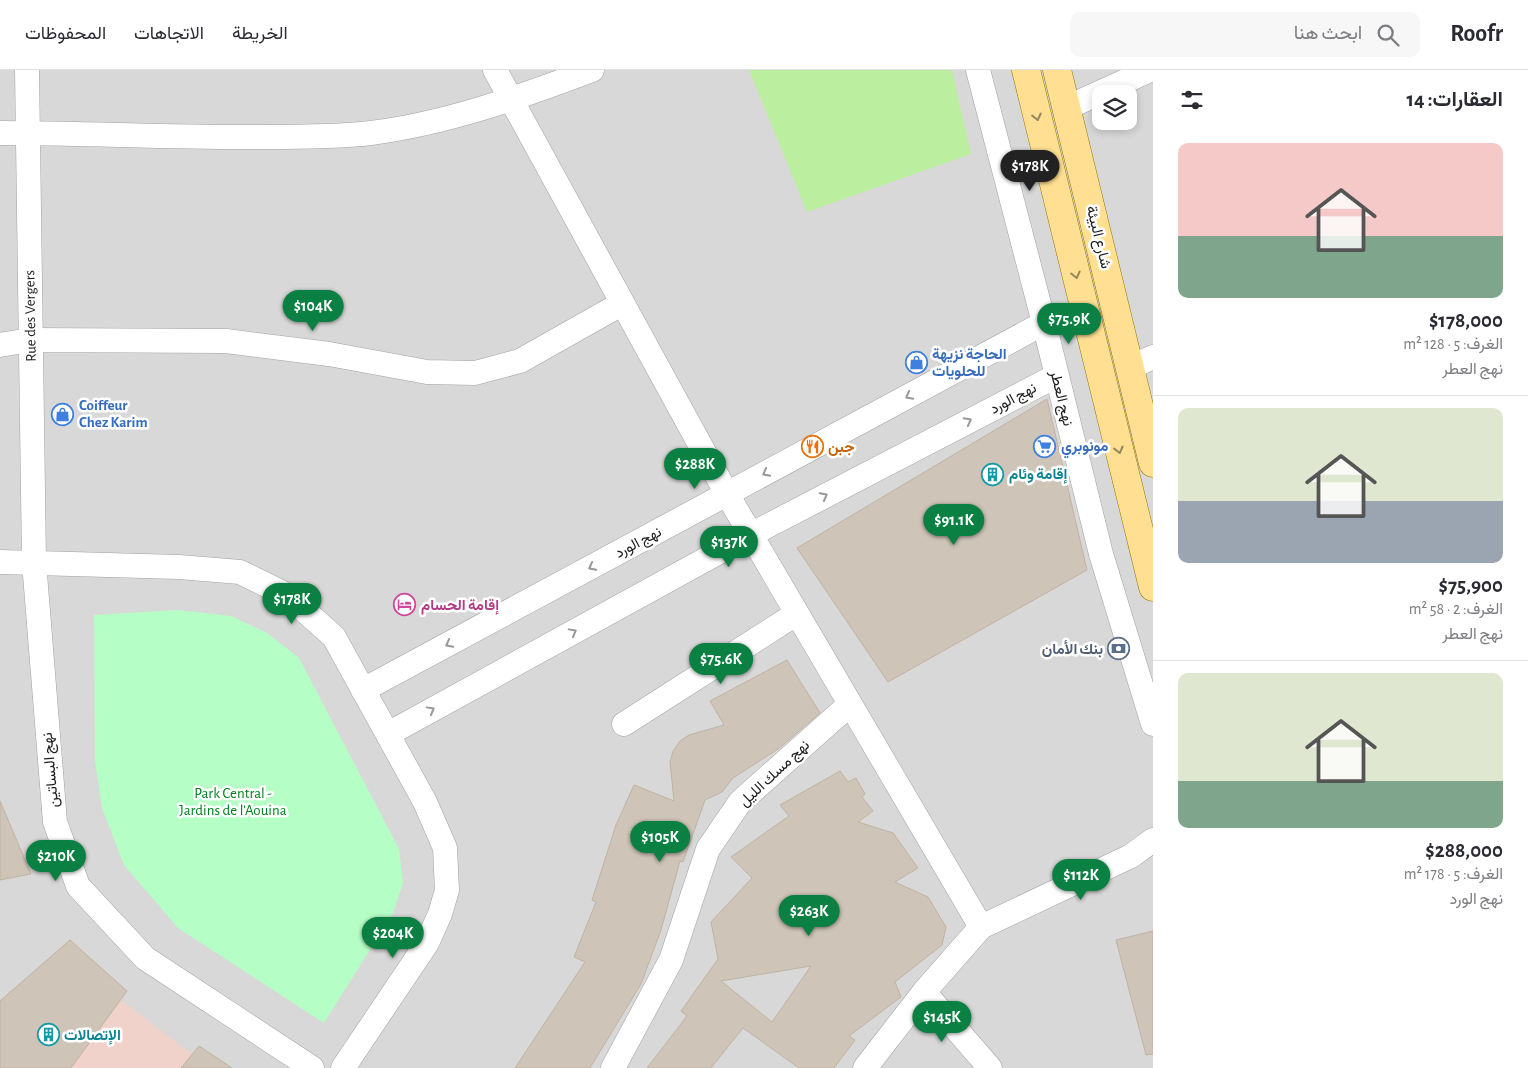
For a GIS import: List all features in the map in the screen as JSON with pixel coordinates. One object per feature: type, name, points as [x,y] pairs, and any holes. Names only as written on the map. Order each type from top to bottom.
[{"type":"main road","points":[[1026,70],[1153,587]]},
{"type":"main road","name":"شارع البيئة","points":[[1057,70],[1066,108],[1142,362],[1153,463]]},
{"type":"street","name":"Rue des Vergers","points":[[27,70],[34,562]]},
{"type":"street","points":[[495,70],[510,101],[726,494],[981,927]]},
{"type":"street","points":[[0,133],[231,138],[314,137],[370,133],[432,122],[510,101],[592,70]]},
{"type":"street","name":"نهج العطر","points":[[978,70],[1044,323],[1101,554],[1153,724]]},
{"type":"street","points":[[1066,108],[1150,70]]},
{"type":"street","points":[[0,345],[30,340],[226,342],[310,351],[427,372],[475,373],[520,361],[621,304]]},
{"type":"street","name":"نهج الورد","points":[[363,690],[1044,323]]},
{"type":"street","name":"نهج الورد","points":[[388,734],[750,535],[1056,376]]},
{"type":"street","points":[[0,562],[178,566],[240,572],[287,595],[334,637],[425,802],[445,848],[446,890],[440,914],[427,943],[343,1068]]},
{"type":"street","name":"نهج البساتين","points":[[34,562],[55,822],[78,886],[145,958],[312,1068]]},
{"type":"street","points":[[624,724],[796,614]]},
{"type":"street","name":"نهج مسك الليل","points":[[613,1068],[671,960],[708,849],[740,802],[849,705]]},
{"type":"street","points":[[865,1068],[924,992],[981,927],[1130,856],[1153,840]]},
{"type":"street","points":[[924,992],[990,1068]]},
{"type":"shaded area","points":[[0,70],[1153,70],[1153,1068],[0,1068]]},
{"type":"shaded area","points":[[121,1000],[192,1054],[182,1068],[71,1068]]},
{"type":"green space","points":[[749,70],[952,70],[971,154],[807,212]]},
{"type":"green space","name":"Park Central - Jardins de l'Aouina","points":[[177,610],[231,616],[267,633],[299,658],[399,849],[403,883],[393,913],[324,1023],[178,928],[124,865],[102,808],[95,761],[94,615]]},
{"type":"building","name":"إقامة وئام","points":[[1047,399],[1087,570],[888,682],[797,548]]},
{"type":"building","points":[[787,660],[820,713],[778,749],[733,778],[722,792],[705,800],[683,862],[680,861],[661,930],[641,984],[590,1068],[515,1068],[585,962],[574,957],[596,902],[592,900],[616,825],[634,785],[674,801],[670,762],[673,751],[680,741],[689,735],[724,725],[710,701]]},
{"type":"building","points":[[840,771],[848,782],[856,778],[865,794],[862,797],[873,811],[858,822],[893,833],[918,868],[895,882],[928,897],[946,927],[942,945],[895,982],[901,997],[849,1036],[855,1040],[834,1068],[799,1068],[743,1028],[711,1068],[647,1068],[687,1016],[681,1011],[718,959],[711,922],[752,878],[731,857],[789,816],[780,805]],"holes":[[[811,966],[772,1022],[721,981]]]},
{"type":"building","points":[[0,801],[31,874],[0,880]]},
{"type":"building","points":[[1153,931],[1153,1054],[1146,1055],[1116,940]]},
{"type":"building","name":"الإتصالات","points":[[70,940],[127,991],[71,1068],[0,1068],[0,1001]]},
{"type":"building","points":[[199,1046],[232,1068],[181,1068]]},
{"type":"place","name":"الحاجة نزيهة للحلويات","points":[[916,363]]},
{"type":"place","name":"Coiffeur Chez Karim","points":[[63,414]]},
{"type":"place","name":"مونوبري","points":[[1045,446]]},
{"type":"place","name":"جبن","points":[[812,447]]},
{"type":"place","name":"إقامة وئام","points":[[993,474]]},
{"type":"place","name":"إقامة الحسام","points":[[405,605]]},
{"type":"place","name":"بنك الأمان","points":[[1119,649]]},
{"type":"place","name":"الإتصالات","points":[[48,1035]]}]
